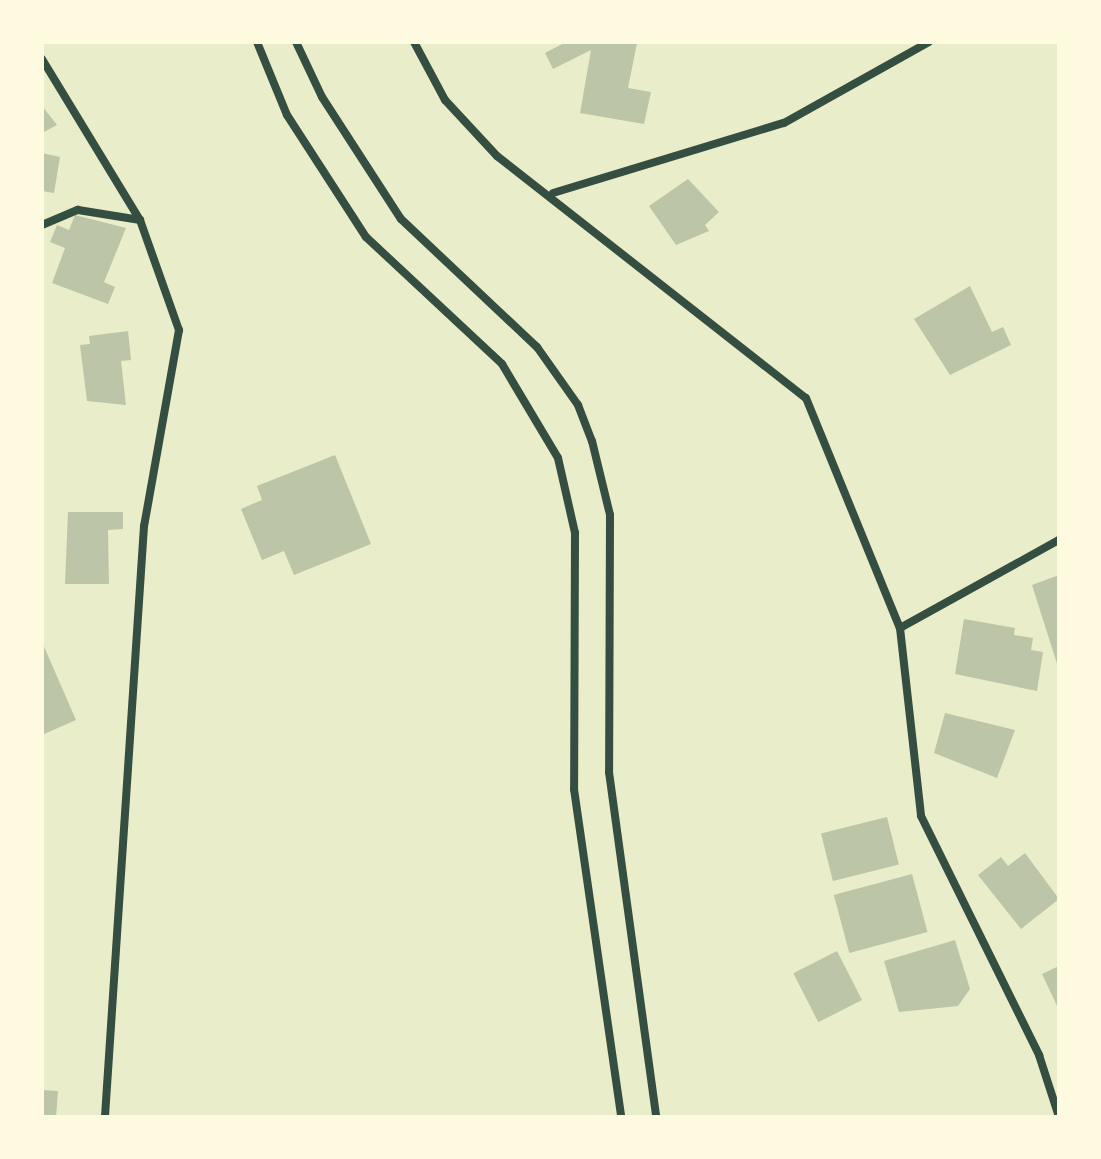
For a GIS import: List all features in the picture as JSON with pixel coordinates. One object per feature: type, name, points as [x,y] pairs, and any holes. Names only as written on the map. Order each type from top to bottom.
[{"type":"street","points":[[257,42],[287,115],[366,237],[502,364],[558,458],[575,533],[574,789],[621,1117]]},
{"type":"street","points":[[296,42],[322,97],[401,219],[537,347],[578,405],[592,441],[610,515],[609,772],[656,1117]]},
{"type":"street","points":[[414,42],[445,100],[497,156],[553,193],[806,398],[900,628],[921,816],[1039,1055],[1059,1117]]},
{"type":"street","points":[[553,193],[784,123],[929,42]]},
{"type":"street","points":[[42,59],[140,220],[179,330],[144,526],[105,1117]]},
{"type":"street","points":[[42,225],[78,210],[140,220]]},
{"type":"street","points":[[900,628],[1059,540]]},
{"type":"building","points":[[566,42],[637,43],[628,88],[651,92],[644,124],[580,113],[591,50],[553,69],[545,53]]},
{"type":"building","points":[[42,106],[57,125],[42,133]]},
{"type":"building","points":[[42,153],[60,157],[54,193],[42,191]]},
{"type":"building","points":[[688,179],[719,212],[705,225],[709,231],[676,245],[649,206]]},
{"type":"building","points":[[75,215],[126,228],[104,282],[115,287],[108,304],[52,283],[65,248],[50,242],[57,225],[69,230]]},
{"type":"building","points":[[970,286],[992,332],[1003,327],[1011,345],[950,375],[914,319]]},
{"type":"building","points":[[128,331],[131,360],[121,361],[126,405],[87,401],[80,345],[90,344],[89,336]]},
{"type":"building","points":[[335,455],[371,544],[294,575],[284,551],[262,560],[241,509],[262,500],[257,486]]},
{"type":"building","points":[[68,512],[123,512],[123,529],[108,530],[109,584],[65,584]]},
{"type":"building","points":[[1059,575],[1059,670],[1032,585]]},
{"type":"building","points":[[964,619],[1015,628],[1014,635],[1033,638],[1031,650],[1043,652],[1037,691],[955,674]]},
{"type":"building","points":[[42,642],[76,720],[42,735]]},
{"type":"building","points":[[945,713],[1015,730],[997,778],[934,753]]},
{"type":"building","points":[[887,817],[899,865],[833,881],[821,833]]},
{"type":"building","points":[[1025,853],[1059,899],[1021,929],[978,875],[1001,857],[1008,866]]},
{"type":"building","points":[[912,874],[928,932],[849,953],[834,895]]},
{"type":"building","points":[[955,940],[970,989],[958,1006],[899,1012],[884,961]]},
{"type":"building","points":[[837,951],[862,1000],[818,1022],[793,973]]},
{"type":"building","points":[[1059,966],[1059,1010],[1042,974]]},
{"type":"building","points":[[42,1090],[58,1091],[56,1117],[42,1117]]}]
